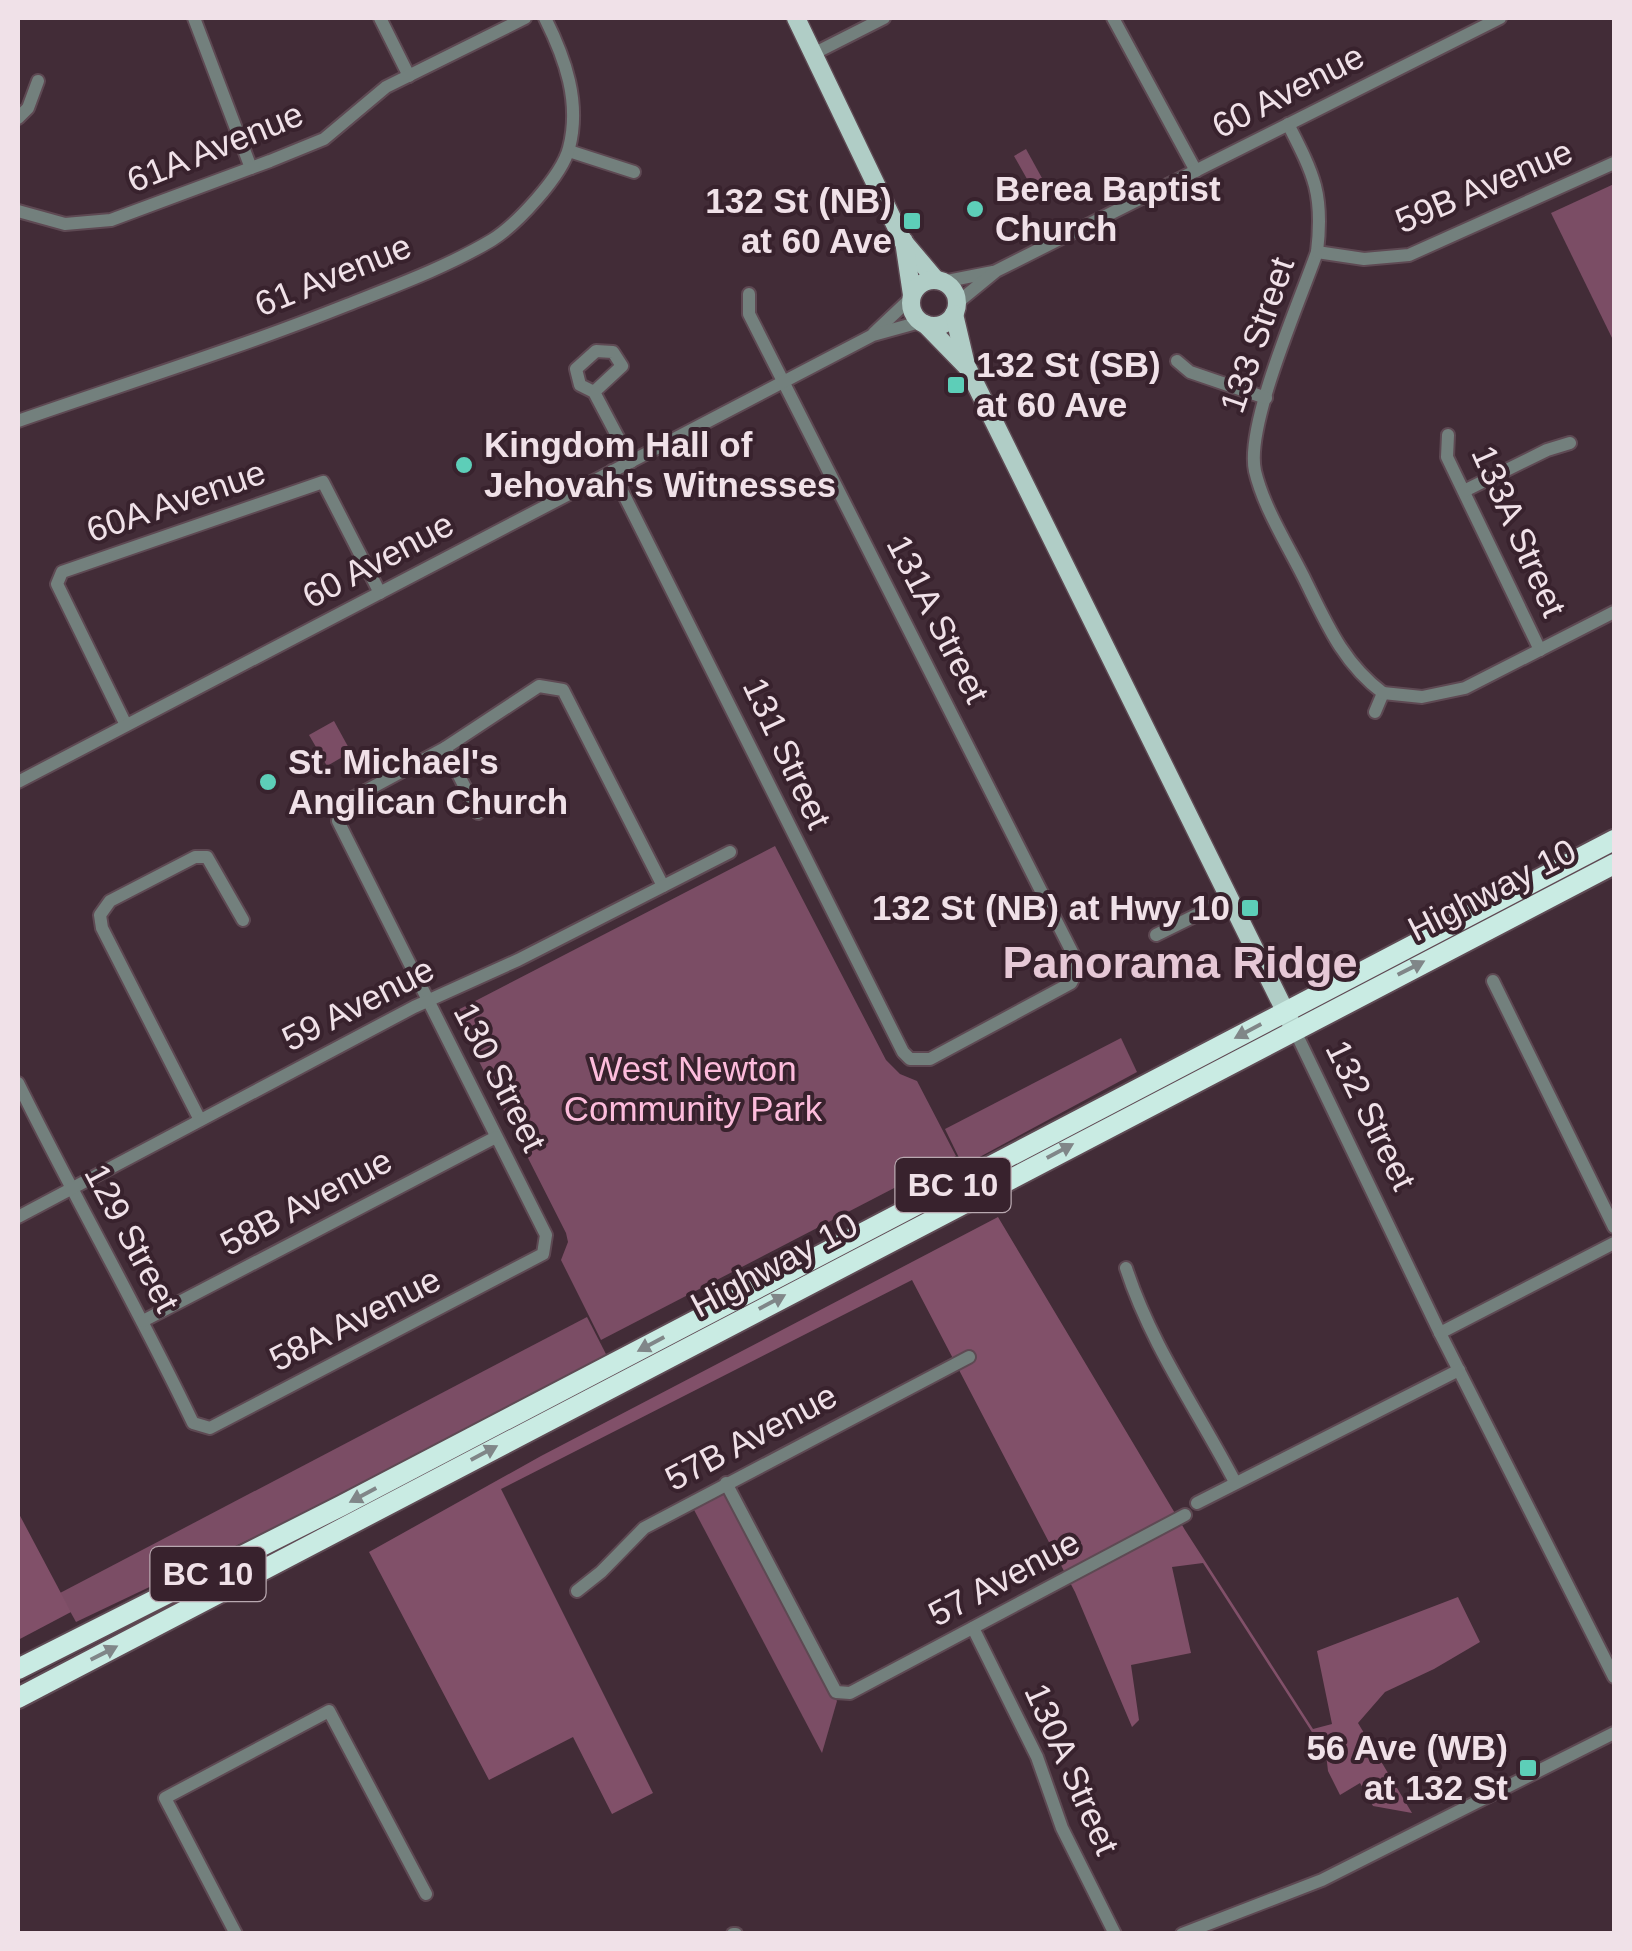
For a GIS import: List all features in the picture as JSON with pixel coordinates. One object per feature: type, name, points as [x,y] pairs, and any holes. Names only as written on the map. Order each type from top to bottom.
[{"type":"highway","name":"Highway 10","points":[[18,1698],[1289,1020],[1614,840]]},
{"type":"highway","name":"Highway 10","points":[[18,1670],[1289,1020],[1614,864]]},
{"type":"main road","points":[[796,18],[904,241],[939,281],[953,290],[956,308],[938,326],[922,323],[912,312],[904,241]]},
{"type":"main road","points":[[912,297],[922,284],[939,281]]},
{"type":"main road","name":"132 Street","points":[[956,308],[966,365],[1289,1020]]},
{"type":"main road","name":"132 Street","points":[[922,323],[966,365]]},
{"type":"street","points":[[194,18],[251,168]]},
{"type":"street","points":[[380,18],[409,76]]},
{"type":"street","name":"61A Avenue","points":[[18,211],[65,224],[111,220],[251,168],[324,139],[386,88],[525,18]]},
{"type":"street","points":[[545,18],[570,74],[569,151],[634,172]]},
{"type":"street","points":[[814,54],[884,18]]},
{"type":"street","points":[[1113,18],[1196,171]]},
{"type":"street","name":"60 Avenue","points":[[956,308],[996,271],[1500,18]]},
{"type":"street","points":[[18,118],[28,108],[38,81]]},
{"type":"street","name":"133 Street","points":[[1288,124],[1320,199],[1317,252],[1266,398],[1254,447],[1254,466],[1264,496],[1340,650],[1383,693]]},
{"type":"street","name":"61 Avenue","points":[[18,420],[306,321],[404,283],[494,239],[538,197],[569,151]]},
{"type":"street","name":"59B Avenue","points":[[1317,252],[1364,259],[1410,254],[1614,163]]},
{"type":"street","name":"60 Avenue","points":[[939,281],[996,271]]},
{"type":"street","name":"131A Street","points":[[748,294],[749,314],[1074,956],[1077,970],[1063,989],[1014,1016],[930,1058],[910,1058]]},
{"type":"street","name":"60 Avenue","points":[[873,334],[912,297]]},
{"type":"street","name":"60 Avenue","points":[[18,782],[873,334],[922,323]]},
{"type":"street","points":[[1176,360],[1190,372],[1266,398]]},
{"type":"street","points":[[594,392],[631,462]]},
{"type":"street","name":"133A Street","points":[[1448,434],[1447,456],[1540,650]]},
{"type":"street","points":[[1464,491],[1546,450],[1570,444]]},
{"type":"street","name":"131 Street","points":[[612,471],[781,803],[793,838],[897,1042],[910,1058]]},
{"type":"street","name":"60A Avenue","points":[[126,725],[57,584],[62,572],[323,482],[380,594]]},
{"type":"street","points":[[1375,712],[1383,693],[1422,698],[1454,692],[1614,612]]},
{"type":"street","points":[[478,813],[445,748],[539,686],[564,690],[664,886]]},
{"type":"street","name":"130 Street","points":[[445,748],[348,801],[338,821],[546,1234],[543,1254]]},
{"type":"street","name":"59 Avenue","points":[[18,1217],[428,1000],[518,960],[730,852]]},
{"type":"street","points":[[200,1120],[102,928],[100,915],[110,902],[196,857],[207,857],[243,920]]},
{"type":"street","points":[[1156,935],[1232,898]]},
{"type":"street","points":[[1493,982],[1614,1227]]},
{"type":"street","name":"132 Street","points":[[1289,1020],[1440,1333],[1614,1677]]},
{"type":"street","name":"129 Street","points":[[18,1083],[106,1259],[144,1321],[193,1423]]},
{"type":"street","name":"58B Avenue","points":[[144,1321],[496,1136]]},
{"type":"street","points":[[1440,1333],[1614,1243]]},
{"type":"street","name":"58A Avenue","points":[[193,1423],[210,1428],[543,1254]]},
{"type":"street","points":[[1126,1268],[1192,1409],[1235,1482]]},
{"type":"street","name":"57B Avenue","points":[[577,1591],[644,1528],[970,1358]]},
{"type":"street","points":[[1196,1503],[1459,1370]]},
{"type":"street","name":"57 Avenue","points":[[726,1483],[836,1692],[850,1694],[1186,1515]]},
{"type":"street","name":"130A Street","points":[[973,1628],[1037,1757],[1062,1828],[1115,1934]]},
{"type":"street","points":[[236,1934],[166,1798],[330,1712],[426,1894]]},
{"type":"street","points":[[1182,1934],[1322,1880],[1614,1733]]},
{"type":"green space","points":[[1026,149],[1048,189],[1036,195],[1014,156]]},
{"type":"green space","points":[[1614,184],[1614,342],[1551,213]]},
{"type":"green space","points":[[334,721],[351,752],[327,766],[309,735]]},
{"type":"green space","name":"West Newton Community Park","points":[[775,846],[886,1060],[900,1074],[917,1081],[956,1156],[601,1340],[561,1260],[568,1242],[566,1233],[454,1012]]},
{"type":"green space","points":[[1121,1038],[1137,1072],[963,1166],[945,1129]]},
{"type":"green space","points":[[587,1317],[607,1356],[271,1529],[76,1622],[60,1593]]},
{"type":"green space","points":[[725,1489],[736,1501],[837,1701],[822,1753],[692,1506]]},
{"type":"shaded area","points":[[998,1217],[1185,1530],[1313,1729],[1332,1724],[1317,1651],[1458,1597],[1480,1642],[1385,1692],[1358,1723],[1412,1813],[1373,1806],[1360,1783],[1340,1795],[1328,1771],[1326,1754],[1203,1563],[1172,1567],[1191,1653],[1131,1665],[1139,1720],[1132,1727],[1075,1592],[912,1280],[501,1489],[653,1793],[612,1814],[573,1737],[489,1780],[369,1552],[541,1456]]},
{"type":"shaded area","points":[[18,1512],[71,1612],[18,1640]]},
{"type":"place","name":"Berea Baptist Church","points":[[975,209]]},
{"type":"place","name":"132 St (NB) at 60 Ave","points":[[912,221]]},
{"type":"place","name":"132 St (SB) at 60 Ave","points":[[956,385]]},
{"type":"place","name":"Kingdom Hall of Jehovah's Witnesses","points":[[464,465]]},
{"type":"place","name":"St. Michael's Anglican Church","points":[[268,782]]},
{"type":"place","name":"132 St (NB) at Hwy 10","points":[[1250,908]]},
{"type":"place","name":"56 Ave (WB) at 132 St","points":[[1528,1768]]},
{"type":"district","name":"Panorama Ridge","points":[[1180,962]]}]
